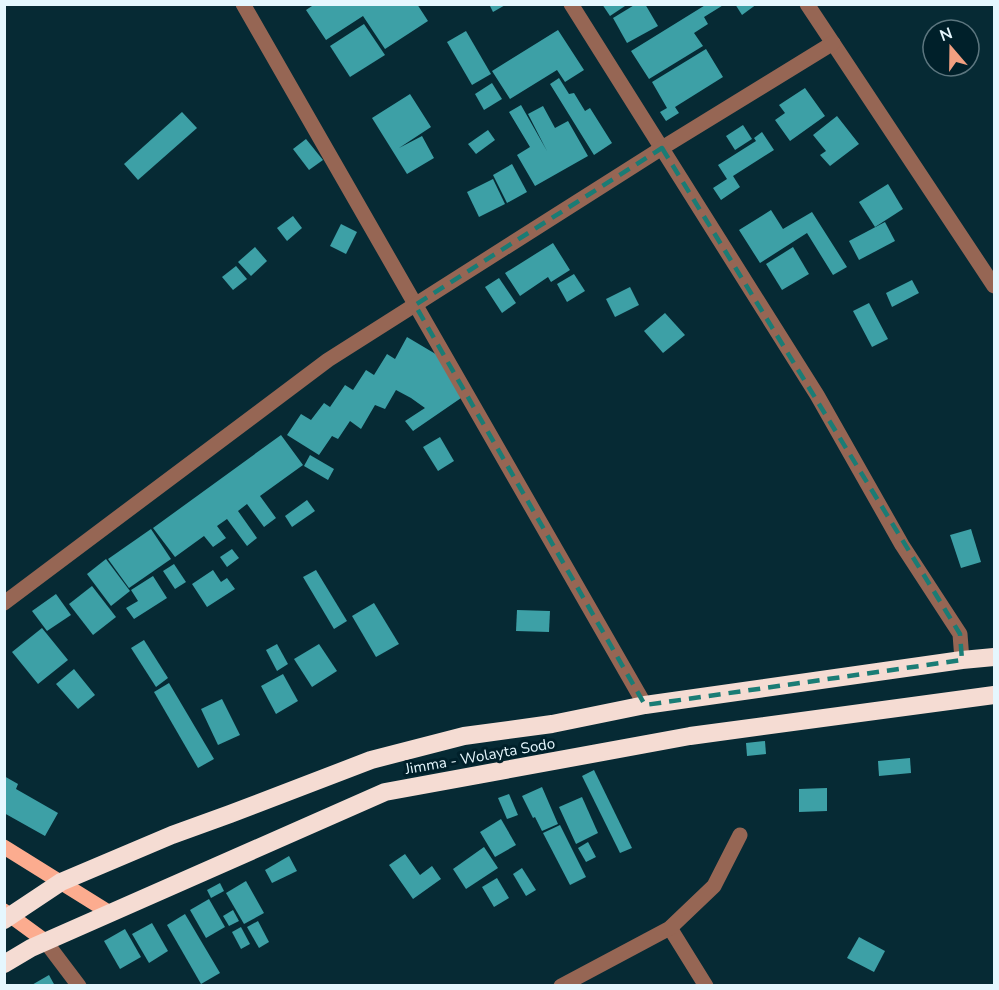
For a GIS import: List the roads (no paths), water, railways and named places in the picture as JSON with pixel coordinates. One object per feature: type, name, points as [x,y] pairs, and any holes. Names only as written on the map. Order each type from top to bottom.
[{"type":"highway","name":"Jimma - Wolayta Sodo","points":[[7,916],[61,882],[172,835],[371,760],[464,736],[552,724],[645,705],[994,657]]},
{"type":"highway","name":"Jimma - Wolayta Sodo","points":[[4,964],[45,941],[385,792],[690,736],[994,695]]},
{"type":"main road","points":[[4,847],[110,913]]},
{"type":"main road","points":[[7,916],[45,941]]},
{"type":"street","points":[[243,4],[645,705]]},
{"type":"street","points":[[571,4],[818,395],[902,545],[960,634],[962,660]]},
{"type":"street","points":[[807,4],[994,286]]},
{"type":"street","points":[[4,603],[328,360],[662,148],[833,43]]},
{"type":"street","points":[[561,986],[670,928],[714,886],[740,835]]},
{"type":"street","points":[[670,928],[706,986]]},
{"type":"street","points":[[45,941],[79,986]]}]
